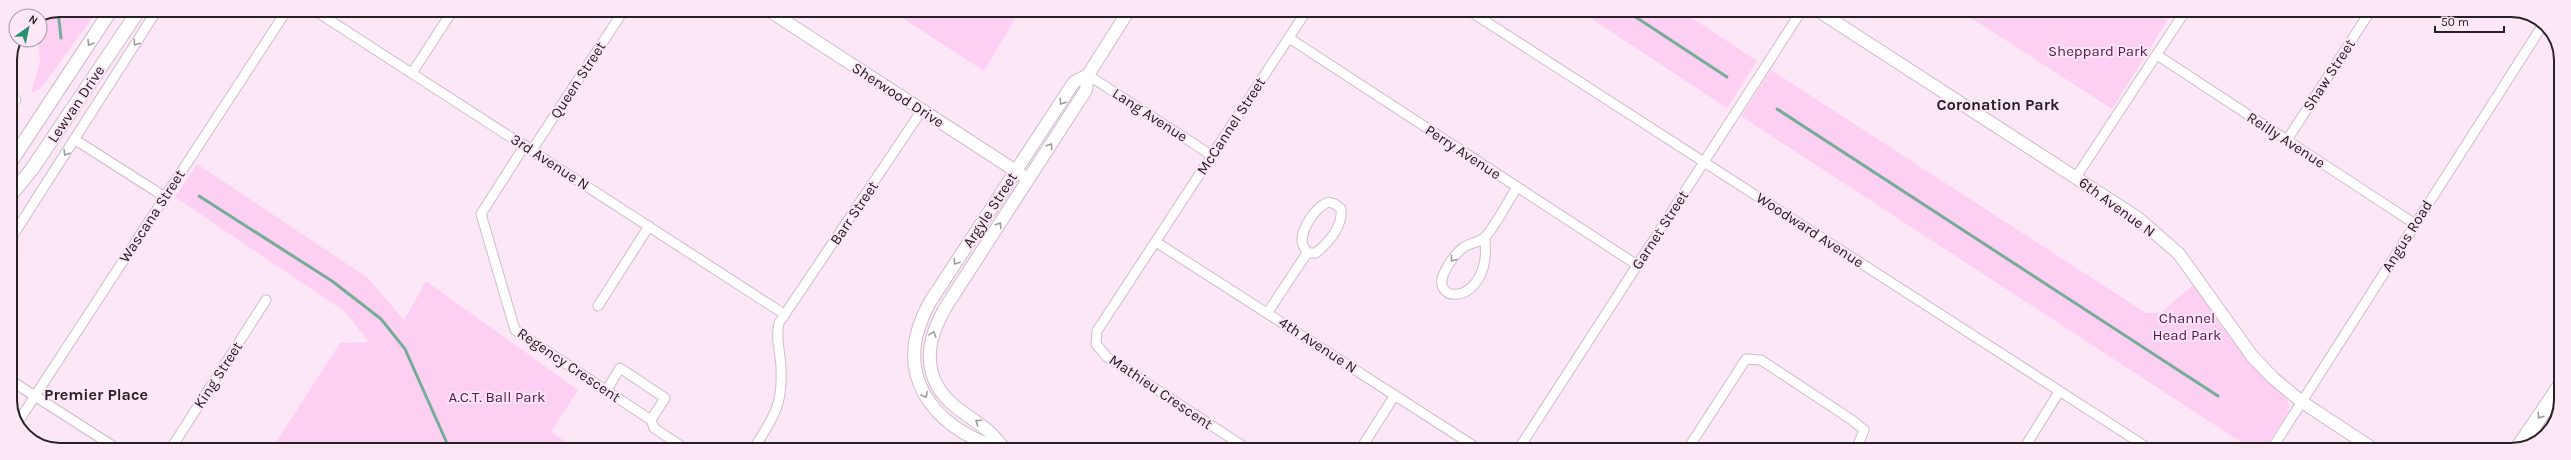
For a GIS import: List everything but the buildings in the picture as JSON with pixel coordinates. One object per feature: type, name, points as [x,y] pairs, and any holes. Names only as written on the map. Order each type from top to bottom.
[{"type":"main road","name":"Lewvan Drive","points":[[17,152],[105,17]]},
{"type":"main road","name":"Lewvan Drive","points":[[17,187],[32,169],[134,17]]},
{"type":"main road","points":[[2523,441],[2554,394]]},
{"type":"street","points":[[17,229],[152,17]]},
{"type":"street","name":"Wascana Street","points":[[21,418],[283,17]]},
{"type":"street","name":"3rd Avenue N","points":[[325,17],[784,314]]},
{"type":"street","points":[[412,73],[449,17]]},
{"type":"street","name":"Queen Street","points":[[528,147],[619,17]]},
{"type":"street","name":"Sherwood Drive","points":[[779,17],[1028,179]]},
{"type":"street","name":"Argyle Street","points":[[1000,443],[992,432],[956,408],[944,395],[936,382],[930,365],[929,350],[936,323],[1086,90],[1088,75],[1125,17]]},
{"type":"street","name":"McCannel Street","points":[[1156,242],[1211,155],[1302,17]]},
{"type":"street","name":"Woodward Avenue","points":[[1479,17],[2140,443]]},
{"type":"street","name":"Garnet Street","points":[[1523,443],[1798,17]]},
{"type":"street","name":"6th Avenue N","points":[[1828,17],[2138,218],[2179,254],[2252,356],[2273,378],[2302,402],[2364,443]]},
{"type":"street","points":[[2076,177],[2181,17]]},
{"type":"street","name":"Shaw Street","points":[[2287,140],[2366,17]]},
{"type":"street","name":"Angus Road","points":[[2276,443],[2541,28]]},
{"type":"street","name":"Perry Avenue","points":[[1289,38],[1637,265]]},
{"type":"street","name":"Reilly Avenue","points":[[2157,55],[2415,224]]},
{"type":"street","name":"Argyle Street","points":[[983,443],[936,410],[929,402],[915,375],[915,339],[919,322],[1015,170],[1074,82],[1088,75]]},
{"type":"street","name":"Lang Avenue","points":[[1088,75],[1211,155]]},
{"type":"street","name":"Barr Street","points":[[784,314],[922,110]]},
{"type":"street","points":[[74,139],[165,197]]},
{"type":"street","name":"Regency Crescent","points":[[528,147],[481,214],[515,330],[651,420],[654,428],[676,443]]},
{"type":"street","points":[[1485,238],[1485,259],[1480,274],[1471,289],[1464,294],[1453,296],[1445,290],[1442,282],[1444,272],[1454,258],[1464,248],[1485,238],[1518,187]]},
{"type":"street","points":[[1328,202],[1335,204],[1341,209],[1342,216],[1333,235],[1316,253],[1307,253],[1302,242],[1309,222],[1322,204],[1328,202]]},
{"type":"street","points":[[598,306],[649,226]]},
{"type":"street","name":"4th Avenue N","points":[[1156,242],[1268,312],[1469,443]]},
{"type":"street","name":"Mathieu Crescent","points":[[1156,242],[1097,331],[1096,344],[1107,357],[1238,443]]},
{"type":"street","points":[[1268,312],[1307,253]]},
{"type":"street","name":"King Street","points":[[174,443],[266,300]]},
{"type":"street","points":[[757,443],[780,402],[781,368],[776,337],[779,323],[784,314]]},
{"type":"street","points":[[1692,443],[1746,359],[1761,360],[1852,420],[1864,430],[1859,443]]},
{"type":"street","points":[[606,391],[620,368],[665,398],[651,420]]},
{"type":"street","points":[[17,385],[108,443]]},
{"type":"street","points":[[2027,443],[2059,392]]},
{"type":"street","points":[[1364,443],[1395,395]]},
{"type":"green space","points":[[60,17],[93,17],[41,88],[31,93],[40,62],[39,48],[48,48],[48,19]]},
{"type":"green space","points":[[901,17],[1016,17],[984,71]]},
{"type":"green space","points":[[1589,17],[1691,17],[1757,61],[1727,108]]},
{"type":"green space","name":"Sheppard Park","points":[[1970,17],[2165,17],[2168,19],[2112,109]]},
{"type":"green space","name":"Channel Head Park","points":[[1771,70],[2146,313],[2161,313],[2195,283],[2225,331],[2247,359],[2259,373],[2287,399],[2289,405],[2288,412],[2268,443],[2242,443],[1741,116]]},
{"type":"green space","name":"A.C.T. Ball Park","points":[[197,164],[368,278],[404,320],[426,281],[578,390],[551,432],[568,443],[276,443],[340,343],[369,342],[344,311],[175,197]]},
{"type":"waterway","points":[[59,17],[61,38]]},
{"type":"waterway","points":[[1636,17],[1727,77]]},
{"type":"waterway","points":[[1777,109],[2218,396]]},
{"type":"waterway","points":[[199,196],[332,281],[381,319],[405,349],[447,443]]},
{"type":"district","name":"Coronation Park","points":[[1998,104]]},
{"type":"district","name":"Premier Place","points":[[96,394]]}]
